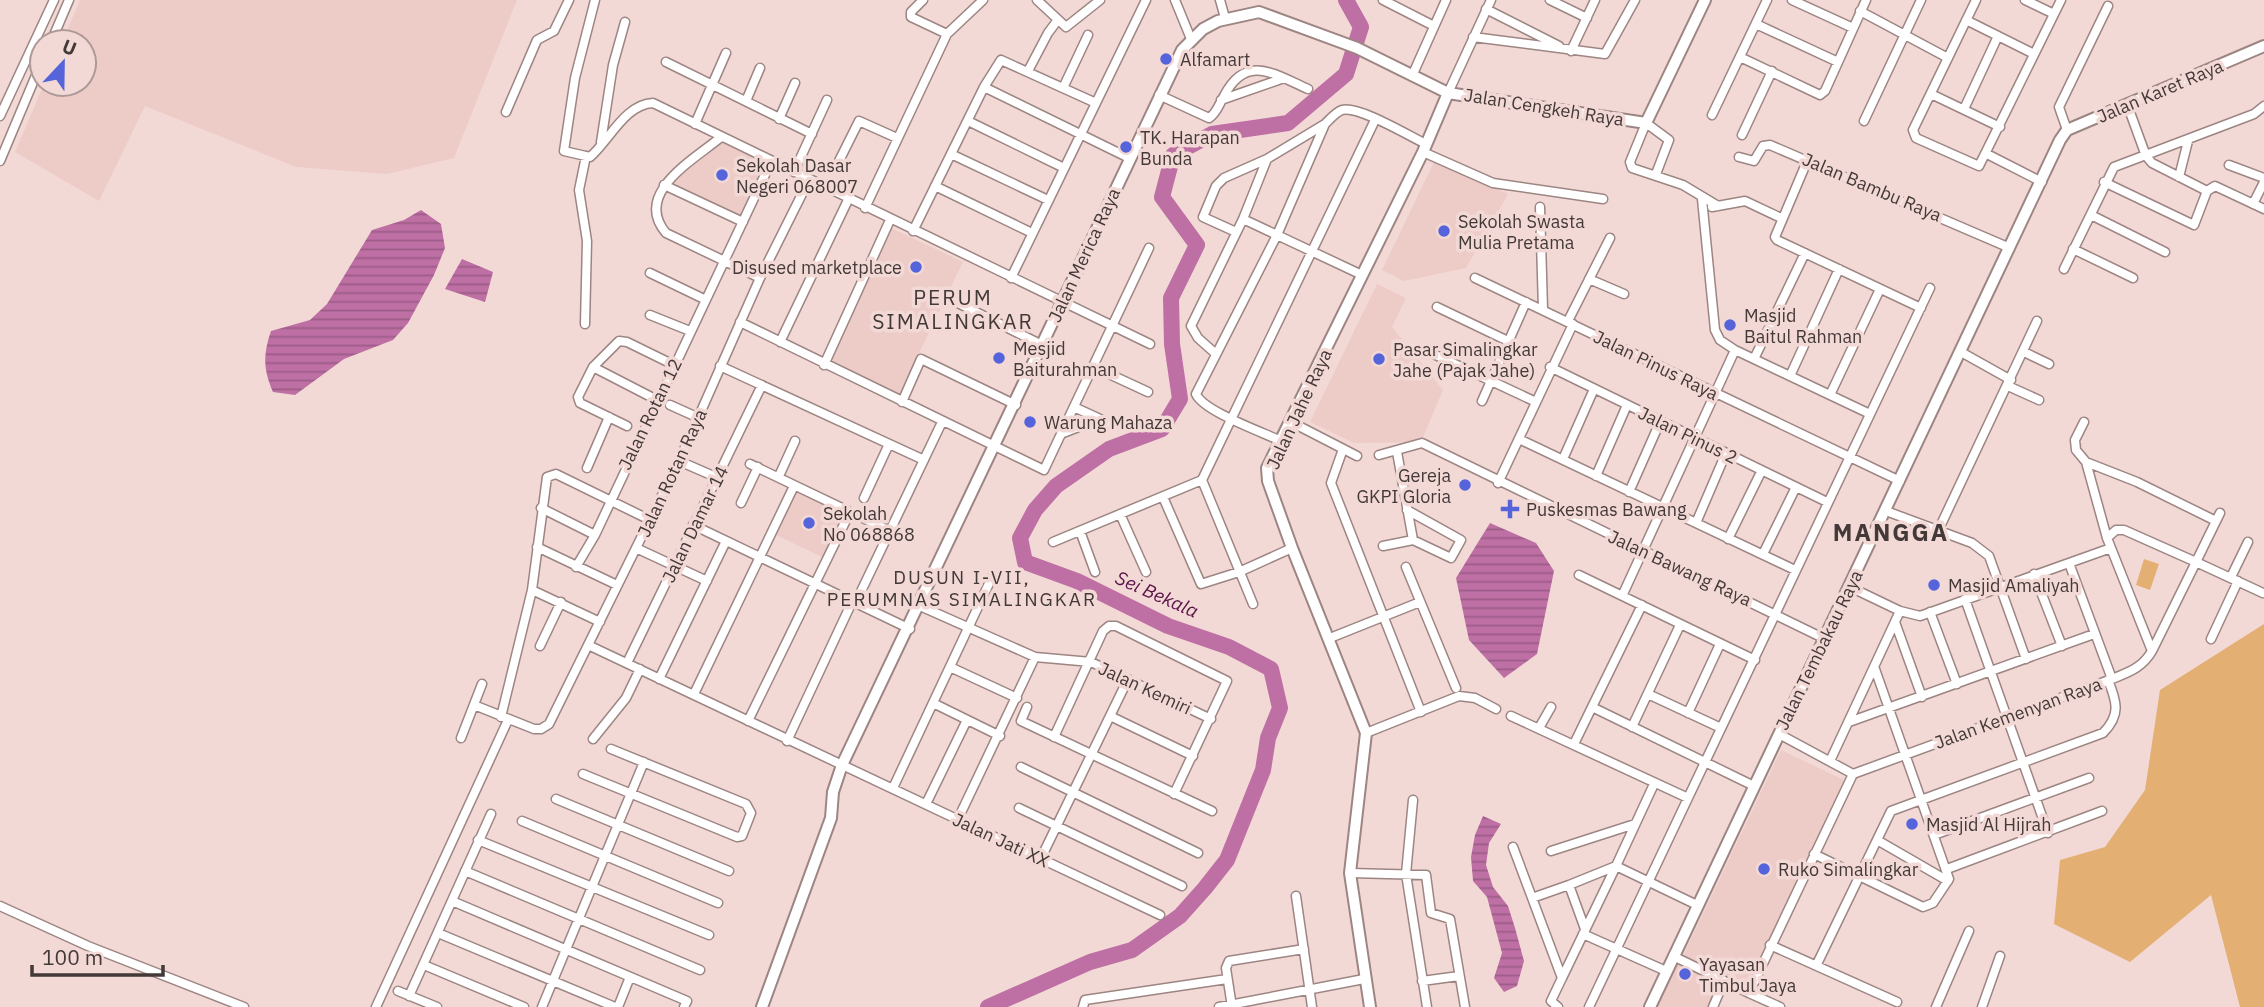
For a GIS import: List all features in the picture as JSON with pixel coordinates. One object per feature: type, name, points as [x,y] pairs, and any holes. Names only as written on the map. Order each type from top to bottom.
[{"type":"street","points":[[0,116],[54,0]]},
{"type":"street","points":[[57,28],[69,0]]},
{"type":"street","points":[[506,112],[537,40],[554,31],[569,0]]},
{"type":"street","points":[[595,0],[575,78],[564,151],[594,155],[601,142],[613,65],[625,22]]},
{"type":"street","points":[[923,0],[910,16],[947,34]]},
{"type":"street","points":[[865,208],[947,34],[983,0]]},
{"type":"street","points":[[1041,1],[1057,21],[1066,27],[1100,0]]},
{"type":"street","points":[[1011,278],[1146,0]]},
{"type":"street","points":[[1175,0],[1191,39]]},
{"type":"street","points":[[1220,0],[1225,18]]},
{"type":"street","points":[[1383,0],[1399,4],[1434,26]]},
{"type":"street","points":[[1412,76],[1446,0]]},
{"type":"street","points":[[1448,93],[1491,0]]},
{"type":"street","points":[[1550,0],[1587,18]]},
{"type":"street","points":[[1568,50],[1595,0]]},
{"type":"street","points":[[1473,37],[1598,54],[1608,51],[1635,0]]},
{"type":"street","name":"Jalan Cengkeh Raya","points":[[1352,46],[1448,93],[1646,123],[1705,0]]},
{"type":"street","points":[[1712,115],[1768,0]]},
{"type":"street","points":[[1792,0],[1853,28]]},
{"type":"street","points":[[1741,57],[1820,95],[1825,91],[1866,0]]},
{"type":"street","points":[[1864,121],[1921,0]]},
{"type":"street","points":[[1976,0],[1913,130],[1916,138],[1976,165],[1982,165],[2062,0]]},
{"type":"street","points":[[2025,0],[2054,13]]},
{"type":"street","points":[[2067,130],[2059,107],[2108,6]]},
{"type":"street","points":[[1486,9],[1568,50]]},
{"type":"street","points":[[1860,11],[1948,58]]},
{"type":"street","name":"Jalan Merica Raya","points":[[762,1007],[831,818],[833,792],[842,765],[1016,405],[1159,95],[1191,39],[1225,18],[1259,12],[1274,15],[1352,46]]},
{"type":"street","points":[[1966,20],[2034,54]]},
{"type":"street","points":[[1028,71],[1057,21]]},
{"type":"street","points":[[1756,24],[1839,62]]},
{"type":"street","points":[[1063,88],[1088,35]]},
{"type":"street","points":[[1964,109],[1998,36]]},
{"type":"street","name":"Jalan Karet Raya","points":[[2067,130],[2264,46]]},
{"type":"street","points":[[695,124],[726,53]]},
{"type":"street","points":[[913,231],[984,87],[1001,60],[1096,103]]},
{"type":"street","points":[[666,62],[812,134]]},
{"type":"street","points":[[746,101],[760,68]]},
{"type":"street","points":[[1159,95],[1209,118],[1238,75],[1249,70],[1265,70],[1308,89]]},
{"type":"street","points":[[1742,135],[1772,71]]},
{"type":"street","points":[[1222,100],[1284,78]]},
{"type":"street","points":[[779,118],[795,83]]},
{"type":"street","points":[[984,87],[1129,158]]},
{"type":"street","name":"Jalan Jahe Raya","points":[[1366,733],[1292,548],[1268,481],[1267,468],[1424,148],[1448,93]]},
{"type":"street","points":[[0,161],[28,94]]},
{"type":"street","points":[[1931,94],[2000,127]]},
{"type":"street","points":[[794,172],[827,100]]},
{"type":"street","points":[[601,142],[645,103],[662,106],[848,200],[1150,344]]},
{"type":"street","points":[[2127,104],[2146,156],[2152,163],[2207,191]]},
{"type":"street","points":[[2064,269],[2104,182],[2114,167],[2188,141],[2254,114],[2264,106]]},
{"type":"street","points":[[1236,232],[1204,219],[1204,209],[1224,177],[1267,159],[1325,124],[1339,110],[1347,109],[1375,120],[1493,183],[1603,199]]},
{"type":"street","points":[[1054,542],[1202,480],[1375,120]]},
{"type":"street","points":[[838,163],[859,121],[897,138]]},
{"type":"street","points":[[968,121],[1064,168]]},
{"type":"street","points":[[1656,174],[1670,140],[1646,123],[1630,165],[1646,175],[1656,174],[1684,185],[1702,199],[1718,206]]},
{"type":"street","points":[[1281,441],[1232,419],[1196,397],[1277,235],[1325,124]]},
{"type":"street","name":"Jalan Tembakau Raya","points":[[1650,1007],[2067,130]]},
{"type":"street","points":[[721,136],[664,185],[655,200],[661,227],[666,233],[760,278]]},
{"type":"street","points":[[2179,177],[2188,141]]},
{"type":"street","name":"Jalan Bambu Raya","points":[[1739,157],[1754,161],[1763,146],[1770,145],[1808,159],[2010,248]]},
{"type":"street","points":[[951,154],[1048,200]]},
{"type":"street","points":[[1987,154],[2042,182]]},
{"type":"street","points":[[585,324],[587,241],[579,190],[586,156]]},
{"type":"street","points":[[1216,354],[1198,338],[1191,327],[1243,219],[1267,159]]},
{"type":"street","points":[[1808,159],[1775,237],[1920,308]]},
{"type":"street","name":"Jalan Rotan 12","points":[[576,567],[594,535],[722,260],[771,162]]},
{"type":"street","points":[[2230,165],[2264,180],[2253,204]]},
{"type":"street","name":"Jalan Rotan Raya","points":[[474,705],[534,729],[541,729],[548,724],[680,461],[760,278],[809,180]]},
{"type":"street","points":[[2104,182],[2194,225],[2207,191],[2215,186],[2264,209]]},
{"type":"street","points":[[664,185],[743,222]]},
{"type":"street","points":[[935,186],[1032,233]]},
{"type":"street","points":[[1702,199],[1715,330],[1720,340],[1735,350],[1870,414]]},
{"type":"street","points":[[780,342],[848,200]]},
{"type":"street","points":[[1703,209],[1745,201],[1781,218]]},
{"type":"street","points":[[1540,207],[1543,309]]},
{"type":"street","points":[[2091,215],[2165,252]]},
{"type":"street","points":[[1243,219],[1362,275]]},
{"type":"street","points":[[824,365],[890,220]]},
{"type":"street","points":[[1475,278],[1570,322],[1610,238]]},
{"type":"street","points":[[740,322],[1038,470],[1047,467],[1149,248]]},
{"type":"street","points":[[2073,249],[2133,278]]},
{"type":"street","points":[[1755,359],[1805,253]]},
{"type":"street","points":[[1790,376],[1839,269]]},
{"type":"street","points":[[650,273],[704,299]]},
{"type":"street","points":[[1589,279],[1624,294]]},
{"type":"street","points":[[1589,1007],[1930,288]]},
{"type":"street","points":[[1830,395],[1880,289]]},
{"type":"street","points":[[948,298],[1042,345]]},
{"type":"street","points":[[1482,401],[1527,302]]},
{"type":"street","points":[[1437,307],[1510,342]]},
{"type":"street","points":[[650,315],[690,331]]},
{"type":"street","points":[[1938,531],[2037,321]]},
{"type":"street","name":"Jalan Pinus Raya","points":[[1498,483],[1570,322],[1900,481]]},
{"type":"street","points":[[628,426],[580,402],[578,397],[593,367],[619,341],[627,342],[674,365]]},
{"type":"street","points":[[1623,594],[1735,350]]},
{"type":"street","points":[[1427,351],[1534,401]]},
{"type":"street","points":[[1961,352],[2039,400]]},
{"type":"street","points":[[2024,352],[2049,363]]},
{"type":"street","points":[[902,402],[922,359],[1016,405]]},
{"type":"street","points":[[720,366],[924,460]]},
{"type":"street","points":[[593,367],[657,400]]},
{"type":"street","points":[[1094,367],[1147,392]]},
{"type":"street","name":"Jalan Pinus 2","points":[[1550,367],[1827,502]]},
{"type":"street","name":"Jalan Damar 14","points":[[628,663],[762,385]]},
{"type":"street","points":[[1563,459],[1594,389]]},
{"type":"street","points":[[670,405],[699,418]]},
{"type":"street","points":[[1596,476],[1627,405]]},
{"type":"street","points":[[1076,408],[1111,424]]},
{"type":"street","points":[[587,468],[609,417]]},
{"type":"street","points":[[1063,433],[1099,419]]},
{"type":"street","points":[[787,741],[942,422]]},
{"type":"street","points":[[1290,422],[1357,456]]},
{"type":"street","points":[[1629,492],[1660,422]]},
{"type":"street","points":[[2084,422],[2075,440],[2076,450],[2086,462],[2107,538],[2152,651]]},
{"type":"street","points":[[1518,439],[1796,570]]},
{"type":"street","points":[[779,476],[795,441]]},
{"type":"street","name":"Jalan Bawang Raya","points":[[1397,452],[1422,443],[1498,483],[1825,639]]},
{"type":"street","points":[[864,498],[889,444]]},
{"type":"street","points":[[1343,449],[1331,483],[1421,712]]},
{"type":"street","points":[[1379,455],[1397,452],[1413,540]]},
{"type":"street","points":[[1696,523],[1726,453]]},
{"type":"street","points":[[680,461],[718,478]]},
{"type":"street","points":[[2086,462],[2137,482],[2216,521]]},
{"type":"street","points":[[741,503],[754,465],[890,531]]},
{"type":"street","points":[[1728,540],[1761,472]]},
{"type":"street","points":[[376,1007],[505,718],[532,590],[541,508],[550,474],[650,520]]},
{"type":"street","points":[[1202,480],[1254,604]]},
{"type":"street","points":[[694,694],[794,486]]},
{"type":"street","points":[[1763,554],[1796,487]]},
{"type":"street","points":[[1163,497],[1201,584],[1239,572],[1292,548]]},
{"type":"street","points":[[541,508],[594,535]]},
{"type":"street","points":[[1383,545],[1413,540],[1451,558],[1461,540],[1407,510]]},
{"type":"street","points":[[1886,511],[1983,550],[1989,556],[2026,659]]},
{"type":"street","points":[[748,721],[850,512]]},
{"type":"street","points":[[2152,651],[2220,513]]},
{"type":"street","points":[[1120,514],[1146,572]]},
{"type":"street","points":[[693,525],[909,629]]},
{"type":"street","points":[[2107,538],[2116,530],[2124,530],[2263,593]]},
{"type":"street","points":[[1080,531],[1095,572]]},
{"type":"street","points":[[660,679],[726,541]]},
{"type":"street","points":[[2211,639],[2248,542]]},
{"type":"street","points":[[537,547],[617,585]]},
{"type":"street","points":[[636,548],[706,580]]},
{"type":"street","points":[[1850,587],[1913,615],[1930,612],[2111,548]]},
{"type":"street","points":[[1817,964],[1891,811],[2090,738],[2113,723],[2117,707],[2110,680],[2069,563]]},
{"type":"street","points":[[1406,567],[1456,688]]},
{"type":"street","points":[[2034,574],[2062,646]]},
{"type":"street","points":[[893,788],[993,575]]},
{"type":"street","points":[[1579,575],[1755,660]]},
{"type":"street","points":[[532,590],[600,622]]},
{"type":"street","points":[[1965,599],[1993,671],[2048,834]]},
{"type":"street","points":[[540,646],[561,602]]},
{"type":"street","points":[[1330,638],[1420,602]]},
{"type":"street","points":[[1574,744],[1642,605]]},
{"type":"street","name":"Jalan Kemiri","points":[[920,606],[1035,657],[1091,662],[1211,719]]},
{"type":"street","points":[[1829,761],[1875,669],[1900,611]]},
{"type":"street","points":[[1930,612],[1957,684]]},
{"type":"street","points":[[1895,622],[1922,697]]},
{"type":"street","points":[[1632,727],[1680,625]]},
{"type":"street","points":[[1054,737],[1091,662],[1103,631],[1108,626],[1116,626],[1224,678],[1227,687],[1174,793]]},
{"type":"street","points":[[1849,722],[2094,634]]},
{"type":"street","points":[[1688,713],[1720,644]]},
{"type":"street","name":"Jalan Jati XX","points":[[588,645],[1160,915]]},
{"type":"street","name":"Jalan Kemenyan Raya","points":[[1853,774],[2110,680],[2139,667],[2152,651]]},
{"type":"street","points":[[958,819],[1000,736],[1035,657]]},
{"type":"street","points":[[950,667],[1017,698]]},
{"type":"street","points":[[593,739],[626,698],[639,669]]},
{"type":"street","points":[[1814,854],[1923,907],[1929,907],[1948,881],[1947,869],[1875,669]]},
{"type":"street","points":[[1041,858],[1128,679]]},
{"type":"street","points":[[461,738],[482,684]]},
{"type":"street","points":[[1648,694],[1721,728]]},
{"type":"street","points":[[1370,1007],[1349,873],[1366,733],[1462,695],[1496,709]]},
{"type":"street","points":[[933,704],[1000,736]]},
{"type":"street","points":[[1027,707],[1020,721],[1212,811]]},
{"type":"street","points":[[1539,728],[1551,707]]},
{"type":"street","points":[[1592,707],[1755,786]]},
{"type":"street","points":[[1110,716],[1193,756]]},
{"type":"street","points":[[1511,716],[1688,798]]},
{"type":"street","points":[[926,804],[967,720]]},
{"type":"street","points":[[1749,993],[1853,774],[1779,734]]},
{"type":"street","points":[[583,774],[737,837],[744,831],[751,813],[746,804],[611,749]]},
{"type":"street","points":[[542,1007],[644,762]]},
{"type":"street","points":[[1021,767],[1198,853]]},
{"type":"street","points":[[1934,835],[2089,778]]},
{"type":"street","points":[[1558,1007],[1551,1001],[1654,784]]},
{"type":"street","points":[[556,799],[729,871]]},
{"type":"street","points":[[1413,800],[1406,874],[1427,1007]]},
{"type":"street","points":[[1019,808],[1182,886]]},
{"type":"street","points":[[1947,869],[2048,834],[2102,811]]},
{"type":"street","points":[[409,996],[491,814]]},
{"type":"street","points":[[522,821],[718,903]]},
{"type":"street","points":[[1551,851],[1635,824]]},
{"type":"street","points":[[1877,840],[1948,881]]},
{"type":"street","points":[[478,841],[709,936]]},
{"type":"street","points":[[1513,847],[1562,978]]},
{"type":"street","points":[[1532,898],[1616,866],[1698,905]]},
{"type":"street","points":[[465,871],[700,970]]},
{"type":"street","points":[[1349,873],[1426,875],[1432,913],[1450,919],[1465,1007]]},
{"type":"street","points":[[1569,885],[1584,931],[1618,950],[1666,971]]},
{"type":"street","points":[[1296,896],[1312,1007]]},
{"type":"street","points":[[452,901],[687,1001],[684,1007]]},
{"type":"street","points":[[0,906],[88,946],[244,1007]]},
{"type":"street","points":[[1936,1007],[1969,931]]},
{"type":"street","points":[[438,933],[616,1007],[630,977]]},
{"type":"street","points":[[1770,945],[1897,1002]]},
{"type":"street","points":[[1232,1006],[1226,968],[1229,961],[1304,949]]},
{"type":"street","points":[[1673,956],[1780,1007]]},
{"type":"street","points":[[1982,1007],[2000,956]]},
{"type":"street","points":[[424,965],[524,1007]]},
{"type":"street","points":[[1422,981],[1459,976]]},
{"type":"street","points":[[1083,1007],[1085,1000],[1227,979]]},
{"type":"street","points":[[1219,1007],[1308,987],[1364,979]]},
{"type":"street","points":[[1713,1007],[1724,981]]},
{"type":"street","points":[[398,991],[437,1007]]},
{"type":"shaded area","points":[[80,0],[517,0],[454,158],[387,174],[296,167],[145,106],[99,201],[15,152],[38,98],[98,98],[98,28],[68,28]]},
{"type":"shaded area","name":"Sekolah Dasar Negeri 068007","points":[[719,140],[768,163],[743,220],[669,186]]},
{"type":"shaded area","name":"Sekolah Swasta Mulia Pretama","points":[[1435,160],[1508,194],[1466,268],[1404,281],[1382,270]]},
{"type":"shaded area","points":[[421,210],[441,224],[445,248],[408,323],[393,340],[344,359],[295,395],[273,392],[265,362],[271,331],[310,320],[327,304],[372,230],[404,220]]},
{"type":"shaded area","points":[[891,228],[963,262],[899,395],[828,361]]},
{"type":"shaded area","points":[[462,259],[493,272],[485,302],[445,289]]},
{"type":"shaded area","name":"Pasar Simalingkar Jahe (Pajak Jahe)","points":[[1377,284],[1406,298],[1392,327],[1443,390],[1421,442],[1354,443],[1310,422]]},
{"type":"shaded area","name":"Sekolah No 068868","points":[[794,488],[846,513],[824,558],[772,533]]},
{"type":"shaded area","points":[[1490,523],[1536,543],[1554,571],[1537,654],[1504,678],[1469,640],[1456,578]]},
{"type":"shaded area","points":[[2144,559],[2159,564],[2150,590],[2136,585]]},
{"type":"shaded area","points":[[2264,624],[2264,1007],[2240,1007],[2211,895],[2130,962],[2054,924],[2060,860],[2105,847],[2145,790],[2160,690]]},
{"type":"shaded area","name":"Ruko Simalingkar","points":[[1781,750],[1844,780],[1748,991],[1682,958]]},
{"type":"shaded area","points":[[1483,816],[1501,824],[1489,843],[1486,865],[1493,887],[1508,906],[1524,961],[1517,986],[1504,992],[1494,978],[1502,953],[1487,897],[1473,881],[1471,857],[1475,835]]},
{"type":"shaded area","name":"Yayasan Timbul Jaya","points":[[1677,963],[1722,985],[1711,1007],[1655,1007]]},
{"type":"waterway","name":"Sei Bekala","points":[[988,1007],[1090,962],[1132,950],[1180,916],[1227,860],[1263,770],[1268,738],[1280,708],[1271,669],[1229,647],[1168,626],[1077,581],[1025,562],[1020,538],[1035,510],[1056,486],[1109,449],[1162,429],[1180,399],[1172,344],[1171,298],[1197,245],[1162,197],[1173,155],[1212,134],[1288,123],[1346,74],[1361,27],[1346,0]]},
{"type":"place","name":"Alfamart","points":[[1166,59]]},
{"type":"place","name":"TK. Harapan Bunda","points":[[1126,147]]},
{"type":"place","name":"Sekolah Dasar Negeri 068007","points":[[722,175]]},
{"type":"place","name":"Sekolah Swasta Mulia Pretama","points":[[1444,231]]},
{"type":"place","name":"Disused marketplace","points":[[916,267]]},
{"type":"place","name":"Masjid Baitul Rahman","points":[[1730,325]]},
{"type":"place","name":"Mesjid Baiturahman","points":[[999,358]]},
{"type":"place","name":"Pasar Simalingkar Jahe (Pajak Jahe)","points":[[1379,359]]},
{"type":"place","name":"Warung Mahaza","points":[[1030,422]]},
{"type":"place","name":"Gereja GKPI Gloria","points":[[1465,485]]},
{"type":"place","name":"Puskesmas Bawang","points":[[1510,509]]},
{"type":"place","name":"Sekolah No 068868","points":[[809,523]]},
{"type":"place","name":"Masjid Amaliyah","points":[[1934,585]]},
{"type":"place","name":"Masjid Al Hijrah","points":[[1912,824]]},
{"type":"place","name":"Ruko Simalingkar","points":[[1764,869]]},
{"type":"place","name":"Yayasan Timbul Jaya","points":[[1685,974]]},
{"type":"district","name":"PERUM SIMALINGKAR","points":[[953,309]]},
{"type":"district","name":"MANGGA","points":[[1891,532]]},
{"type":"district","name":"DUSUN I-VII, PERUMNAS SIMALINGKAR","points":[[962,588]]}]
